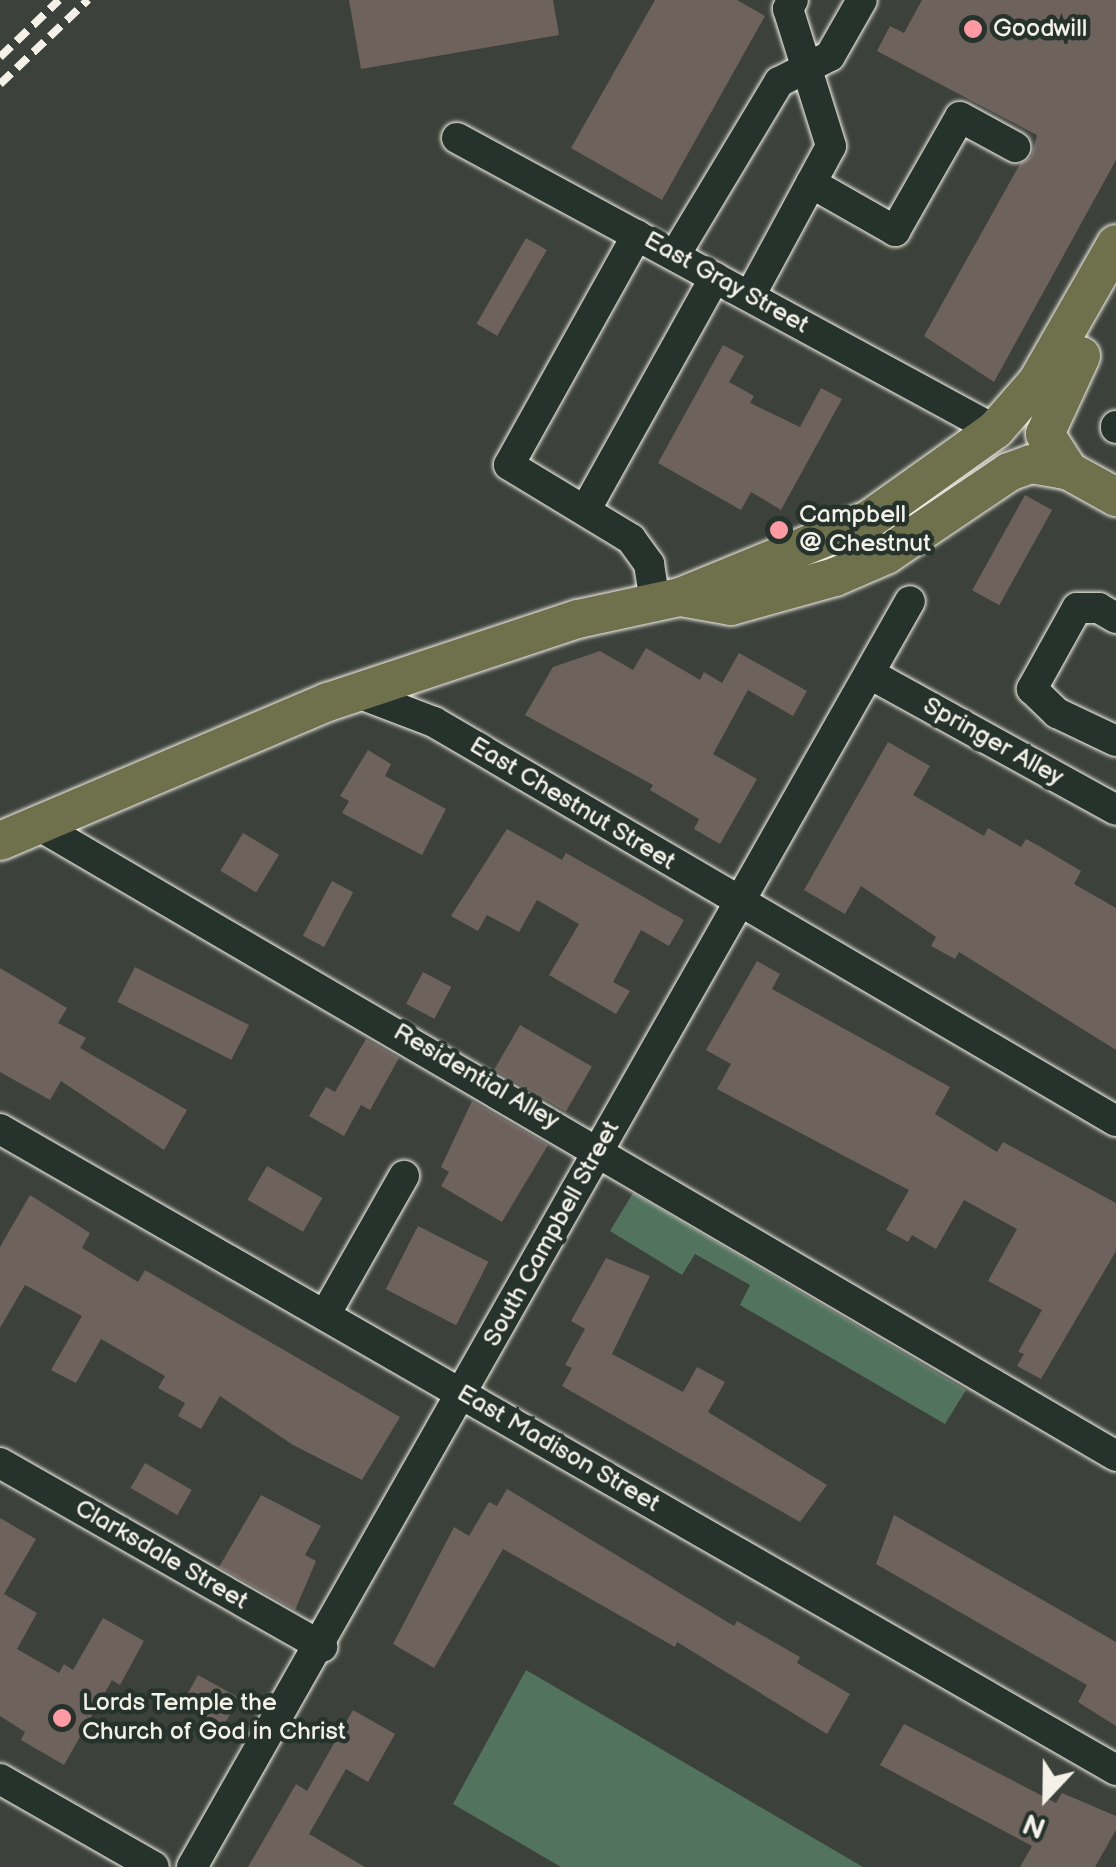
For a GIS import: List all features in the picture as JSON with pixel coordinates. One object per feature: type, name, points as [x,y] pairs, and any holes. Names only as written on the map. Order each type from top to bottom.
[{"type":"main road","points":[[0,841],[358,693],[578,619],[668,600],[870,519],[995,430],[1037,382],[1116,244]]},
{"type":"main road","points":[[1116,294],[1046,420],[1048,448],[1070,471],[1116,497]]},
{"type":"main road","points":[[668,600],[730,606],[782,595],[886,555],[1009,472],[1031,464],[1070,471]]},
{"type":"street","points":[[750,296],[831,146],[788,9],[793,0]]},
{"type":"street","points":[[675,255],[779,82],[830,56],[862,0]]},
{"type":"street","points":[[811,183],[895,231],[960,117],[1015,148]]},
{"type":"street","name":"East Gray Street","points":[[457,138],[995,430]]},
{"type":"street","points":[[637,235],[509,465],[631,539],[668,600]]},
{"type":"street","points":[[586,509],[715,277]]},
{"type":"street","name":"South Campbell Street","points":[[192,1867],[322,1647],[598,1149],[740,906],[910,601]]},
{"type":"street","points":[[1116,618],[1099,608],[1077,608],[1032,689],[1058,713],[1116,741]]},
{"type":"street","name":"Springer Alley","points":[[870,674],[1116,810]]},
{"type":"street","name":"East Chestnut Street","points":[[358,693],[434,722],[740,906],[1116,1120]]},
{"type":"street","name":"Residential Alley","points":[[38,825],[598,1149],[629,1176],[1116,1456]]},
{"type":"street","name":"East Madison Street","points":[[0,1129],[1116,1770]]},
{"type":"street","points":[[325,1316],[404,1176]]},
{"type":"street","name":"Clarksdale Street","points":[[0,1463],[322,1647]]},
{"type":"street","points":[[0,1779],[154,1867]]},
{"type":"green space","points":[[633,1193],[966,1390],[945,1424],[740,1305],[750,1285],[695,1254],[682,1275],[610,1231]]},
{"type":"green space","points":[[526,1670],[863,1867],[561,1867],[453,1804]]},
{"type":"building","points":[[349,0],[553,0],[559,35],[361,69]]},
{"type":"building","points":[[655,0],[737,0],[765,16],[662,200],[571,148]]},
{"type":"building","points":[[922,0],[1116,0],[1116,160],[994,382],[924,336],[1020,164],[1031,157],[1037,135],[877,51],[890,26],[904,33]]},
{"type":"building","points":[[526,238],[547,250],[497,336],[476,324]]},
{"type":"building","points":[[723,345],[744,356],[729,382],[754,396],[750,403],[800,427],[821,388],[842,399],[781,510],[751,492],[741,510],[658,463]]},
{"type":"building","points":[[1025,495],[1052,510],[999,605],[972,590]]},
{"type":"building","points":[[646,648],[700,680],[704,672],[722,683],[739,653],[807,691],[793,716],[748,690],[713,754],[757,779],[720,844],[694,829],[699,819],[650,790],[653,785],[525,715],[553,667],[600,651],[633,670]]},
{"type":"building","points":[[888,742],[930,766],[913,795],[984,836],[988,828],[1021,847],[1026,839],[1039,846],[1081,871],[1074,884],[1116,908],[1116,1050],[959,952],[955,959],[931,946],[936,937],[861,886],[845,914],[804,890]]},
{"type":"building","points":[[368,750],[391,764],[385,776],[446,809],[422,855],[342,813],[349,801],[340,796]]},
{"type":"building","points":[[507,829],[562,860],[566,853],[684,920],[669,946],[641,930],[613,982],[630,991],[616,1014],[549,975],[579,924],[537,900],[519,932],[487,915],[478,931],[451,916]]},
{"type":"building","points":[[243,833],[279,855],[256,892],[220,871]]},
{"type":"building","points":[[332,881],[353,892],[324,947],[303,936]]},
{"type":"building","points":[[757,961],[780,974],[772,989],[950,1087],[935,1114],[997,1152],[1003,1142],[1116,1203],[1116,1251],[1041,1379],[1017,1366],[1024,1354],[1018,1352],[1042,1310],[988,1281],[1017,1229],[964,1200],[936,1249],[912,1235],[908,1242],[886,1230],[909,1190],[717,1089],[731,1064],[706,1050]]},
{"type":"building","points":[[135,967],[249,1025],[231,1060],[117,1002]]},
{"type":"building","points":[[0,968],[67,1008],[58,1023],[86,1038],[80,1048],[187,1110],[164,1150],[61,1081],[50,1100],[0,1072]]},
{"type":"building","points":[[423,972],[451,987],[434,1019],[406,1004]]},
{"type":"building","points":[[520,1025],[592,1066],[566,1112],[494,1070]]},
{"type":"building","points":[[366,1039],[399,1058],[370,1110],[361,1105],[344,1136],[309,1116],[326,1087],[335,1092]]},
{"type":"building","points":[[472,1101],[548,1145],[502,1222],[441,1186],[449,1172],[441,1167]]},
{"type":"building","points":[[267,1166],[322,1198],[303,1232],[248,1200]]},
{"type":"building","points":[[30,1195],[90,1233],[82,1248],[138,1282],[145,1270],[400,1417],[362,1480],[293,1445],[220,1396],[201,1429],[178,1416],[185,1403],[158,1388],[165,1376],[101,1339],[76,1383],[51,1370],[82,1316],[25,1285],[0,1328],[0,1247]]},
{"type":"building","points":[[418,1226],[488,1262],[456,1325],[386,1289]]},
{"type":"building","points":[[606,1258],[650,1276],[612,1354],[683,1392],[697,1367],[725,1382],[708,1412],[827,1485],[800,1522],[562,1386],[572,1368],[565,1365],[585,1329],[571,1321]]},
{"type":"building","points":[[145,1463],[192,1490],[177,1515],[130,1488]]},
{"type":"building","points":[[507,1489],[734,1626],[737,1621],[800,1657],[797,1663],[850,1694],[827,1734],[677,1642],[675,1647],[503,1549],[434,1668],[393,1644],[454,1527],[469,1536],[489,1502],[497,1506]]},
{"type":"building","points":[[261,1495],[321,1526],[305,1555],[316,1561],[295,1610],[219,1567]]},
{"type":"building","points":[[894,1515],[1116,1642],[1116,1726],[1078,1702],[1087,1685],[876,1564]]},
{"type":"building","points":[[0,1518],[36,1539],[4,1594],[37,1613],[17,1649],[59,1673],[64,1664],[73,1670],[103,1618],[144,1641],[120,1685],[112,1680],[64,1765],[21,1740],[25,1732],[0,1716]]},
{"type":"building","points":[[198,1675],[239,1698],[223,1727],[182,1704]]},
{"type":"building","points":[[353,1710],[395,1734],[368,1782],[346,1769],[309,1834],[365,1867],[248,1867],[296,1784],[307,1791]]},
{"type":"building","points":[[904,1724],[1056,1803],[1062,1793],[1116,1816],[1116,1830],[1095,1867],[1020,1867],[1032,1846],[880,1765]]},
{"type":"railway","points":[[0,57],[59,0]]},
{"type":"railway","points":[[0,84],[88,0]]},
{"type":"place","name":"Goodwill","points":[[973,29]]},
{"type":"place","name":"Campbell @ Chestnut","points":[[779,530]]},
{"type":"place","name":"Lords Temple the Church of God in Christ","points":[[62,1718]]}]
